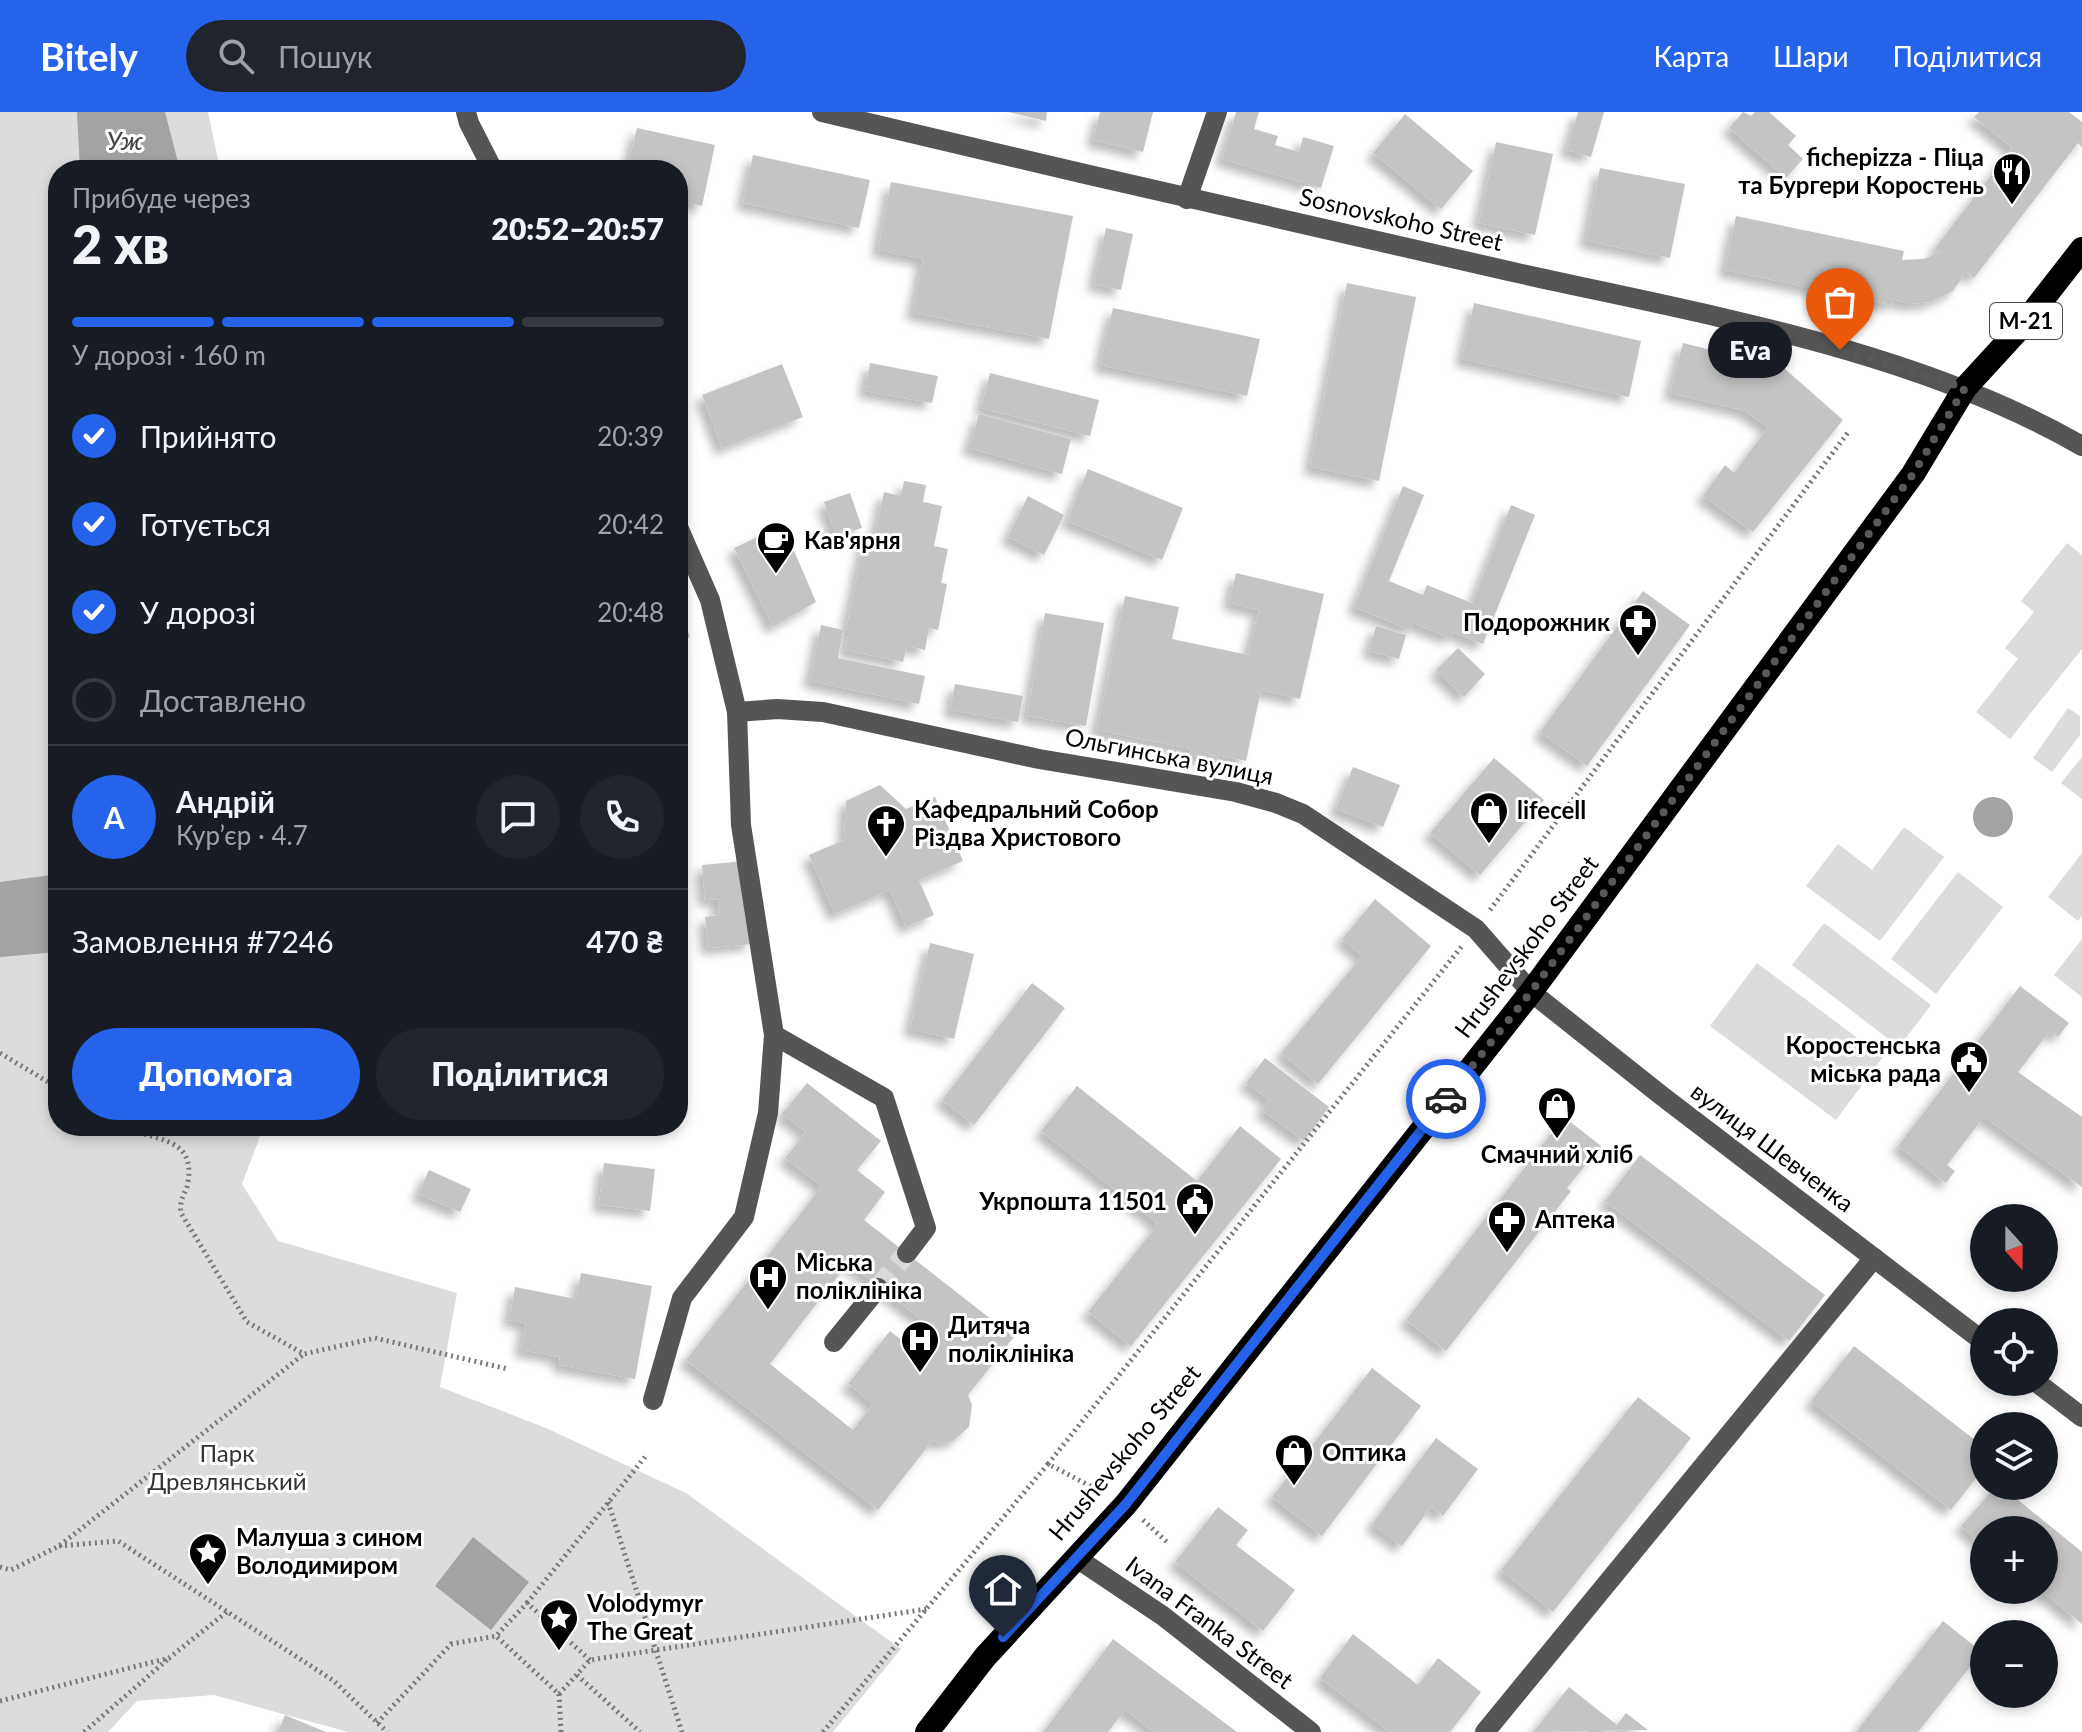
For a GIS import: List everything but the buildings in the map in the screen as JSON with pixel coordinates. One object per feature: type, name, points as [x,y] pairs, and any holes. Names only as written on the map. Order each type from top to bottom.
[{"type":"highway","name":"Hrushevskoho Street","points":[[927,1732],[985,1657],[1126,1504],[1531,992],[1913,474],[1965,388],[2021,327],[2082,249]]},
{"type":"street","points":[[466,112],[488,160]]},
{"type":"street","name":"Sosnovskoho Street","points":[[822,112],[1187,199],[1786,333],[1965,388],[2082,446]]},
{"type":"street","points":[[1187,199],[1217,112]]},
{"type":"street","points":[[653,1400],[682,1298],[744,1217],[768,1113],[774,1035],[741,825],[737,712],[710,600],[688,550]]},
{"type":"street","name":"Ольгинська вулиця","points":[[737,712],[777,709],[823,712],[1039,759],[1236,792],[1276,803],[1303,814],[1476,929],[1531,992]]},
{"type":"street","name":"вулиця Шевченка","points":[[1531,992],[1970,1331]]},
{"type":"street","points":[[774,1035],[884,1098],[926,1228],[907,1253]]},
{"type":"street","points":[[1485,1732],[1874,1258]]},
{"type":"street","points":[[834,1342],[878,1288]]},
{"type":"street","points":[[2054,1396],[2082,1417]]},
{"type":"street","name":"Ivana Franka Street","points":[[1075,1557],[1163,1616],[1311,1732]]},
{"type":"path","points":[[823,1732],[1048,1464],[1476,929],[1849,431]]},
{"type":"path","points":[[0,1053],[48,1082]]},
{"type":"path","points":[[155,1136],[181,1148],[187,1161],[188,1184],[180,1200],[181,1213],[247,1322],[304,1354]]},
{"type":"path","points":[[0,1567],[11,1570],[59,1546],[304,1354],[375,1338],[508,1369]]},
{"type":"path","points":[[377,1723],[451,1644],[496,1636],[527,1603],[645,1457]]},
{"type":"path","points":[[1048,1464],[1126,1504],[1169,1544]]},
{"type":"path","points":[[608,1502],[682,1732]]},
{"type":"path","points":[[59,1546],[118,1541],[334,1681],[387,1732]]},
{"type":"path","points":[[527,1603],[590,1660]]},
{"type":"path","points":[[559,1694],[590,1660],[927,1609]]},
{"type":"path","points":[[84,1732],[228,1611]]},
{"type":"path","points":[[496,1636],[559,1694],[561,1732]]},
{"type":"path","points":[[0,1701],[169,1658]]},
{"type":"path","points":[[577,1675],[640,1732]]},
{"type":"green space","name":"Парк Древлянський","points":[[0,112],[208,112],[218,160],[48,160],[48,1136],[260,1136],[242,1184],[278,1241],[457,1293],[440,1387],[546,1428],[686,1493],[901,1649],[833,1732],[348,1732],[214,1695],[137,1701],[108,1732],[0,1732]]},
{"type":"green space","points":[[2067,543],[2082,555],[2082,649],[2010,739],[1976,712],[2018,659],[2005,648],[2034,612],[2021,601]]},
{"type":"green space","points":[[2068,708],[2080,716],[2080,735],[2052,772],[2033,758]]},
{"type":"green space","points":[[2082,757],[2082,799],[2061,783]]},
{"type":"green space","points":[[1904,827],[1944,857],[1880,941],[1806,886],[1838,844],[1872,870]]},
{"type":"green space","points":[[2082,853],[2082,916],[2078,921],[2048,897]]},
{"type":"green space","points":[[1958,872],[2003,907],[1936,994],[1891,959]]},
{"type":"green space","points":[[1824,923],[1931,1005],[1899,1047],[1792,965]]},
{"type":"green space","points":[[2082,939],[2082,997],[2054,975]]},
{"type":"green space","points":[[1757,963],[1883,1057],[1836,1120],[1710,1026]]},
{"type":"water","name":"Уж","points":[[77,112],[165,112],[177,160],[79,160]]},
{"type":"water","points":[[1993,797],[2007,803],[2013,817],[2007,831],[1993,837],[1979,831],[1973,817],[1979,803]]},
{"type":"water","points":[[48,875],[48,953],[0,957],[0,882]]},
{"type":"water","points":[[473,1537],[529,1582],[491,1630],[435,1586]]},
{"type":"tunnel","points":[[878,1288],[907,1253]]},
{"type":"way so far","points":[[1446,1099],[1531,992],[1913,474],[1965,388],[1840,350]]},
{"type":"place","name":"fichepizza - Піца та Бургери Коростень","points":[[2012,206]]},
{"type":"place","name":"Eva","points":[[1840,350]]},
{"type":"place","name":"Кав'ярня","points":[[776,575]]},
{"type":"place","name":"Подорожник","points":[[1638,657]]},
{"type":"place","name":"lifecell","points":[[1489,845]]},
{"type":"place","name":"Кафедральний Собор Різдва Христового","points":[[886,858]]},
{"type":"place","name":"Коростенська міська рада","points":[[1969,1094]]},
{"type":"place","name":"Смачний хліб","points":[[1557,1140]]},
{"type":"place","name":"Укрпошта 11501","points":[[1195,1236]]},
{"type":"place","name":"Аптека","points":[[1507,1254]]},
{"type":"place","name":"Міська поліклініка","points":[[768,1311]]},
{"type":"place","name":"Дитяча поліклініка","points":[[920,1374]]},
{"type":"place","name":"Оптика","points":[[1294,1487]]},
{"type":"place","name":"Малуша з сином Володимиром","points":[[208,1586]]},
{"type":"place","name":"Volodymyr The Great","points":[[559,1652]]},
{"type":"route","points":[[1003,1637],[1126,1504],[1446,1099]]}]
